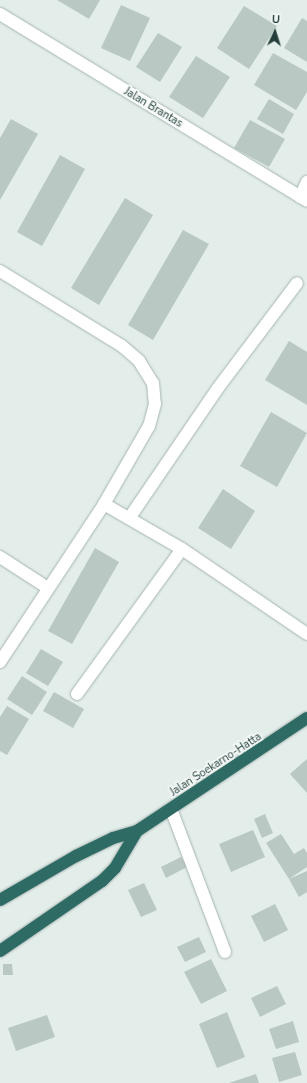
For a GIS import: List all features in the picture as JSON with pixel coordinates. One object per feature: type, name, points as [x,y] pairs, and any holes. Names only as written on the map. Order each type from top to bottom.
[{"type":"highway","name":"Jalan Soekarno-Hatta","points":[[0,900],[76,856],[113,838],[137,830],[307,718]]},
{"type":"highway","name":"Jalan Soekarno-Hatta","points":[[0,951],[102,881],[115,868],[137,830]]},
{"type":"street","name":"Jalan Brantas","points":[[0,14],[304,199]]},
{"type":"street","points":[[304,199],[307,182]]},
{"type":"street","points":[[0,271],[122,346],[139,360],[153,383],[155,404],[149,426],[104,504],[0,662]]},
{"type":"street","points":[[130,517],[218,388],[297,283]]},
{"type":"street","points":[[104,504],[130,517],[182,549],[307,634]]},
{"type":"street","points":[[77,694],[182,549]]},
{"type":"street","points":[[0,557],[48,588]]},
{"type":"street","points":[[171,809],[225,952]]},
{"type":"building","points":[[57,0],[100,0],[89,19]]},
{"type":"building","points":[[121,5],[150,18],[130,61],[101,48]]},
{"type":"building","points":[[244,6],[277,26],[249,69],[217,48]]},
{"type":"building","points":[[302,18],[307,21],[307,62],[284,48]]},
{"type":"building","points":[[158,33],[182,47],[160,82],[136,67]]},
{"type":"building","points":[[273,53],[307,72],[307,92],[296,110],[254,85]]},
{"type":"building","points":[[196,56],[230,77],[203,118],[169,97]]},
{"type":"building","points":[[269,99],[294,114],[283,134],[257,119]]},
{"type":"building","points":[[11,119],[38,134],[0,200],[0,138]]},
{"type":"building","points":[[250,120],[285,139],[269,167],[234,148]]},
{"type":"building","points":[[60,155],[85,169],[42,246],[17,232]]},
{"type":"building","points":[[125,198],[153,215],[99,305],[71,288]]},
{"type":"building","points":[[183,230],[209,244],[153,340],[128,325]]},
{"type":"building","points":[[289,341],[307,352],[307,405],[265,380]]},
{"type":"building","points":[[271,412],[307,433],[277,487],[240,466]]},
{"type":"building","points":[[223,489],[255,511],[231,549],[198,528]]},
{"type":"building","points":[[95,548],[119,562],[72,644],[48,631]]},
{"type":"building","points":[[41,649],[63,662],[48,686],[26,673]]},
{"type":"building","points":[[22,676],[47,692],[32,715],[7,699]]},
{"type":"building","points":[[54,692],[84,709],[73,728],[43,711]]},
{"type":"building","points":[[7,706],[29,719],[7,755],[0,751],[0,717]]},
{"type":"building","points":[[307,759],[307,793],[290,774]]},
{"type":"building","points":[[265,814],[273,833],[262,838],[254,819]]},
{"type":"building","points":[[253,830],[265,857],[231,872],[219,844]]},
{"type":"building","points":[[281,834],[294,854],[304,848],[307,853],[307,867],[289,879],[266,843]]},
{"type":"building","points":[[181,857],[187,867],[166,878],[161,867]]},
{"type":"building","points":[[307,871],[307,892],[299,897],[289,879]]},
{"type":"building","points":[[144,883],[157,910],[141,917],[128,890]]},
{"type":"building","points":[[275,904],[288,930],[264,942],[251,916]]},
{"type":"building","points":[[199,937],[206,952],[185,962],[177,947]]},
{"type":"building","points":[[211,959],[227,991],[201,1004],[184,972]]},
{"type":"building","points":[[3,964],[12,964],[13,975],[3,975]]},
{"type":"building","points":[[277,986],[286,1004],[260,1017],[251,998]]},
{"type":"building","points":[[227,1012],[245,1057],[217,1068],[199,1024]]},
{"type":"building","points":[[47,1015],[55,1037],[16,1051],[8,1028]]},
{"type":"building","points":[[293,1021],[299,1042],[276,1049],[269,1029]]},
{"type":"building","points":[[295,1052],[302,1075],[279,1082],[272,1058]]},
{"type":"building","points":[[256,1074],[259,1083],[229,1083]]}]
